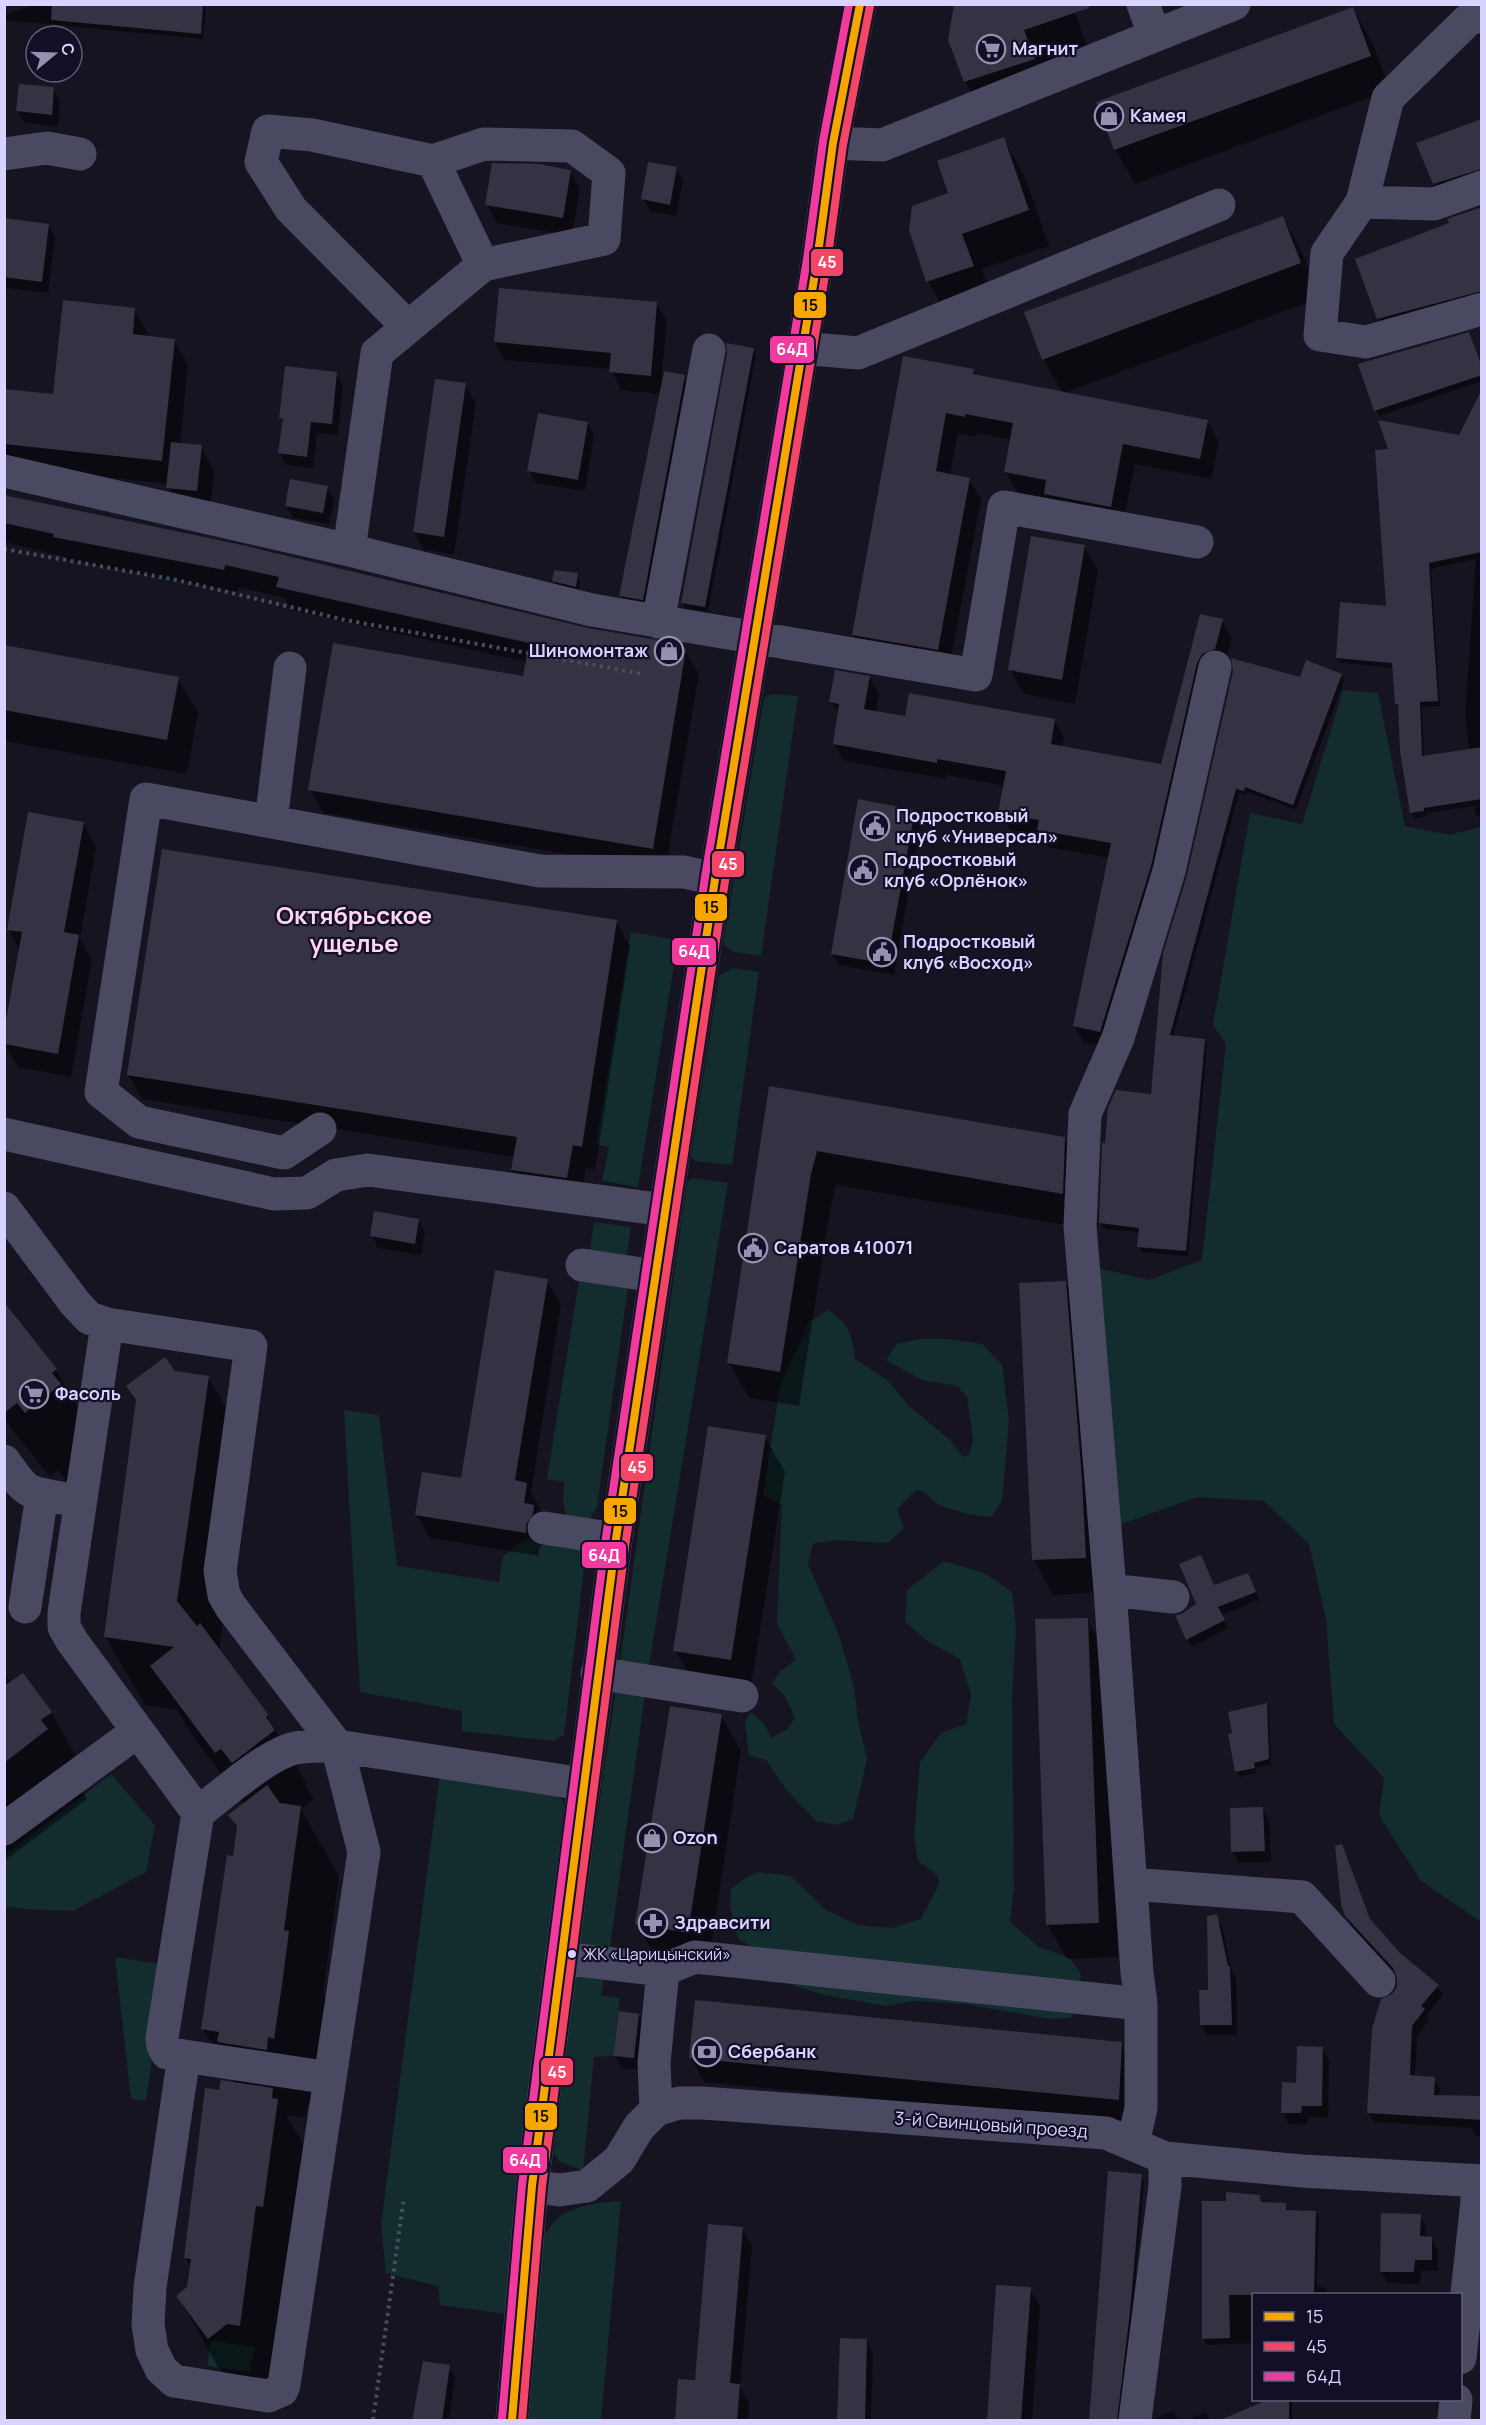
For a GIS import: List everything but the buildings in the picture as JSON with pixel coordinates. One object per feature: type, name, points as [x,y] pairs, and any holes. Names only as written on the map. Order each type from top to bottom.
[{"type":"street","points":[[512,2421],[532,2186],[616,1539],[664,1210],[753,638],[817,261],[833,143],[860,4]]},
{"type":"street","points":[[1143,4],[1155,35]]},
{"type":"street","points":[[833,143],[882,145],[1234,4]]},
{"type":"street","points":[[1476,17],[1388,98],[1362,202],[1327,253],[1320,335],[1366,342],[1482,309]]},
{"type":"street","points":[[349,550],[377,354],[483,265],[604,239],[609,173],[572,146],[484,144],[433,160],[312,135],[268,131],[261,162],[291,209],[408,327]]},
{"type":"street","points":[[4,154],[46,148],[80,154]]},
{"type":"street","points":[[433,160],[483,265]]},
{"type":"street","points":[[1362,202],[1434,204],[1482,187]]},
{"type":"street","points":[[801,348],[858,353],[1219,206]]},
{"type":"street","points":[[658,622],[710,350]]},
{"type":"street","points":[[4,471],[349,550],[581,607],[976,675],[1004,507],[1197,542]]},
{"type":"street","points":[[1133,2144],[1141,2108],[1141,2004],[1080,1226],[1085,1114],[1118,1038],[1169,871],[1215,667]]},
{"type":"street","points":[[271,821],[290,668]]},
{"type":"street","points":[[320,1129],[284,1153],[139,1122],[101,1092],[146,799],[540,871],[684,872],[715,879]]},
{"type":"street","points":[[4,1134],[274,1194],[307,1193],[336,1175],[368,1170],[664,1210]]},
{"type":"street","points":[[4,1208],[75,1303],[89,1318],[107,1324],[252,1340],[220,1583],[231,1606],[337,1746],[364,1852],[284,2385],[282,2390],[268,2396],[174,2381],[161,2369],[152,2350],[148,2325],[150,2287],[184,2056]]},
{"type":"street","points":[[582,1265],[654,1276]]},
{"type":"street","points":[[107,1324],[64,1613],[64,1627],[198,1813]]},
{"type":"street","points":[[4,1461],[26,1490],[81,1501]]},
{"type":"street","points":[[42,1495],[15,1615],[64,1613]]},
{"type":"street","points":[[544,1528],[616,1539]]},
{"type":"street","points":[[1110,1590],[1173,1597]]},
{"type":"street","points":[[597,1673],[741,1696]]},
{"type":"street","points":[[4,1830],[138,1731]]},
{"type":"street","points":[[330,2078],[167,2053],[163,2046],[162,2038],[198,1813],[272,1758],[293,1748],[312,1745],[337,1746],[583,1784]]},
{"type":"street","points":[[1131,1884],[1302,1897],[1379,1981]]},
{"type":"street","points":[[561,1958],[663,1970],[695,1957],[1141,2004]]},
{"type":"street","points":[[532,2186],[559,2190],[587,2186],[619,2160],[639,2127],[656,2110],[654,2062],[663,1970]]},
{"type":"street","name":"3-й Свинцовый проезд","points":[[656,2110],[679,2103],[703,2103],[1106,2133],[1165,2158],[1302,2171],[1480,2182]]},
{"type":"street","points":[[1135,2421],[1165,2186],[1165,2158]]},
{"type":"street","points":[[1462,2348],[1480,2182]]},
{"type":"street","points":[[1454,2421],[1456,2401]]},
{"type":"path","points":[[4,549],[177,580],[345,620],[643,674]]},
{"type":"path","points":[[373,2421],[404,2197]]},
{"type":"green space","points":[[1343,690],[1378,693],[1405,826],[1449,835],[1481,827],[1481,1922],[1420,1880],[1379,1815],[1384,1778],[1334,1724],[1326,1619],[1309,1544],[1264,1501],[1198,1497],[1116,1526],[1090,1266],[1149,1280],[1202,1260],[1226,1044],[1213,1025],[1250,813],[1302,824]]},
{"type":"green space","points":[[772,694],[798,696],[761,956],[735,952],[723,945],[764,698]]},
{"type":"green space","points":[[631,932],[678,940],[638,1187],[602,1181],[609,1147],[596,1144]]},
{"type":"green space","points":[[733,968],[759,972],[732,1165],[695,1161],[691,1157],[719,976]]},
{"type":"green space","points":[[693,1178],[728,1183],[649,1666],[620,1663],[687,1182]]},
{"type":"green space","points":[[594,1222],[631,1227],[625,1267],[588,1261]]},
{"type":"green space","points":[[579,1280],[628,1287],[597,1507],[587,1524],[567,1519],[563,1501],[564,1482],[547,1479]]},
{"type":"green space","points":[[828,1310],[849,1330],[855,1359],[887,1380],[909,1406],[950,1440],[963,1457],[969,1455],[973,1440],[967,1397],[957,1386],[922,1380],[886,1360],[896,1344],[920,1339],[948,1339],[982,1344],[1002,1365],[1009,1421],[1002,1501],[991,1517],[946,1507],[917,1489],[897,1509],[904,1528],[888,1543],[834,1540],[813,1544],[808,1564],[839,1635],[854,1687],[858,1721],[867,1759],[853,1819],[836,1825],[816,1821],[787,1791],[766,1760],[749,1755],[745,1722],[751,1712],[763,1723],[772,1738],[787,1729],[795,1718],[785,1696],[772,1683],[781,1671],[796,1659],[777,1624],[782,1505],[763,1495],[780,1386],[809,1322]]},
{"type":"green space","points":[[344,1410],[379,1415],[397,1566],[499,1582],[503,1556],[526,1539],[580,1545],[586,1552],[564,1735],[553,1741],[462,1731],[462,1711],[360,1692]]},
{"type":"green space","points":[[944,1561],[984,1573],[1012,1592],[1016,1627],[1012,1697],[1014,1888],[1010,1922],[1039,1947],[1070,1958],[1081,1974],[1076,2009],[1071,2018],[1050,2019],[965,2004],[914,2001],[886,2006],[825,1995],[794,1986],[763,1953],[738,1939],[730,1905],[731,1889],[747,1877],[759,1872],[791,1876],[826,1910],[858,1925],[891,1928],[921,1919],[939,1884],[937,1875],[918,1861],[914,1837],[920,1762],[941,1733],[966,1724],[971,1695],[960,1659],[929,1642],[905,1622],[907,1590]]},
{"type":"green space","points":[[616,1689],[645,1694],[609,1954],[578,1949]]},
{"type":"green space","points":[[111,1774],[155,1825],[146,1872],[73,1911],[5,1906],[5,1855]]},
{"type":"green space","points":[[440,1774],[557,1792],[564,1804],[506,2314],[440,2305],[438,2286],[386,2273],[381,2225]]},
{"type":"green space","points":[[115,1957],[166,1965],[146,2101],[131,2099]]},
{"type":"green space","points":[[575,1973],[604,1976],[601,1995],[620,1998],[613,2056],[594,2057],[583,2171],[559,2161],[554,2153]]},
{"type":"green space","points":[[621,2201],[601,2420],[529,2420],[543,2238],[557,2219],[566,2213],[586,2206]]},
{"type":"green space","points":[[211,2341],[254,2347],[250,2372],[207,2366]]},
{"type":"transit line","name":"64Д","points":[[502,2419],[522,2185],[606,1537],[705,877],[807,259],[823,141],[849,4]]},
{"type":"transit line","name":"15","points":[[512,2420],[532,2186],[616,1539],[715,879],[817,261],[833,143],[860,4]]},
{"type":"transit line","name":"45","points":[[522,2420],[542,2187],[626,1540],[725,881],[827,263],[843,145],[870,6]]},
{"type":"place","name":"Магнит","points":[[991,49]]},
{"type":"place","name":"Камея","points":[[1109,116]]},
{"type":"place","name":"Шиномонтаж","points":[[669,651]]},
{"type":"place","name":"Подростковый клуб «Универсал»","points":[[875,826]]},
{"type":"place","name":"Подростковый клуб «Орлёнок»","points":[[863,870]]},
{"type":"place","name":"Подростковый клуб «Восход»","points":[[882,952]]},
{"type":"place","name":"Саратов 410071","points":[[753,1248]]},
{"type":"place","name":"Фасоль","points":[[34,1394]]},
{"type":"place","name":"Ozon","points":[[652,1838]]},
{"type":"place","name":"Здравсити","points":[[653,1923]]},
{"type":"place","name":"ЖК «Царицынский»","points":[[572,1954]]},
{"type":"place","name":"Сбербанк","points":[[707,2052]]},
{"type":"district","name":"Октябрьское ущелье","points":[[354,930]]}]
